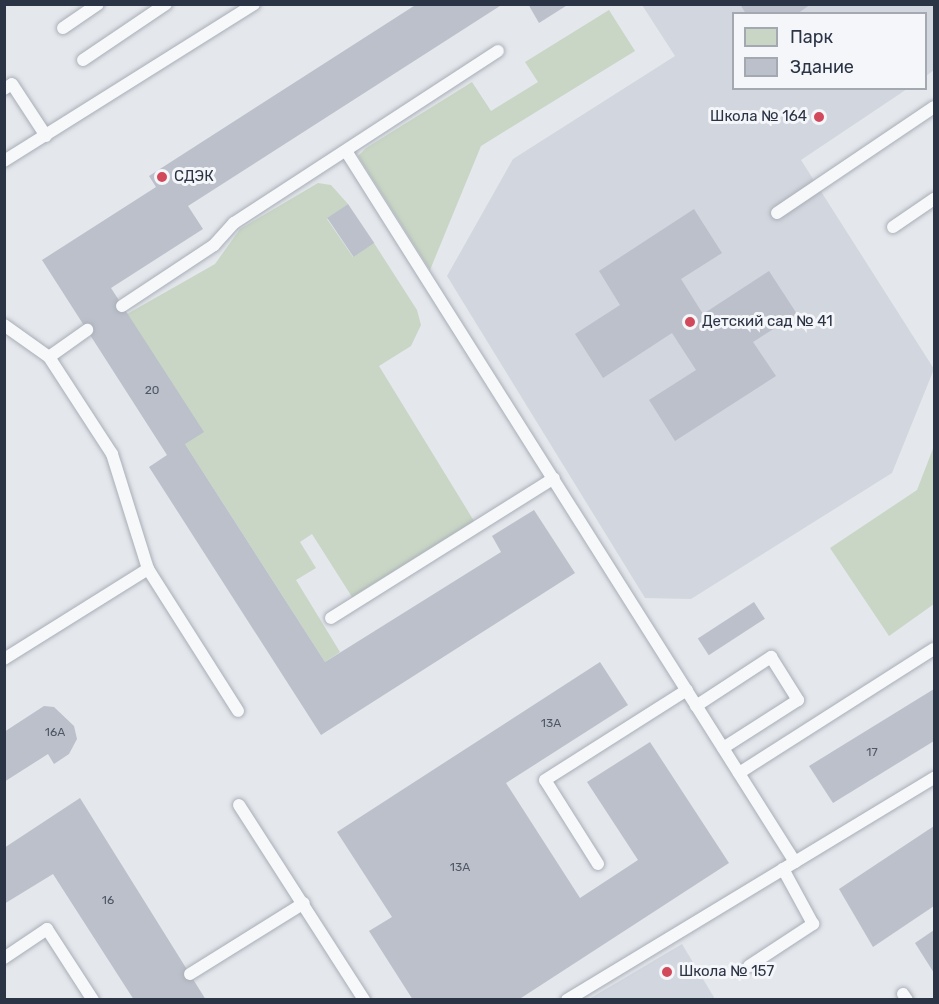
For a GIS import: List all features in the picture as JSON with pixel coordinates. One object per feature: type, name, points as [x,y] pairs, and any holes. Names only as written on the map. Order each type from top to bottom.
[{"type":"lane","points":[[63,28],[98,4]]},
{"type":"lane","points":[[83,60],[166,4]]},
{"type":"lane","points":[[4,161],[254,4]]},
{"type":"lane","points":[[122,306],[214,246],[234,223],[498,51]]},
{"type":"lane","points":[[4,89],[12,84],[46,136]]},
{"type":"lane","points":[[777,213],[934,107]]},
{"type":"lane","points":[[346,151],[795,862]]},
{"type":"lane","points":[[893,227],[934,199]]},
{"type":"lane","points":[[4,325],[49,357],[112,454],[148,569],[238,711]]},
{"type":"lane","points":[[49,357],[87,330]]},
{"type":"lane","points":[[331,618],[554,478]]},
{"type":"lane","points":[[4,659],[148,569]]},
{"type":"lane","points":[[739,773],[934,649]]},
{"type":"lane","points":[[696,706],[771,657],[798,700],[723,747]]},
{"type":"lane","points":[[598,864],[545,780],[687,690]]},
{"type":"lane","points":[[567,999],[934,778]]},
{"type":"lane","points":[[239,805],[304,903],[363,999]]},
{"type":"lane","points":[[749,966],[813,924],[783,869]]},
{"type":"lane","points":[[190,974],[304,903]]},
{"type":"lane","points":[[4,958],[47,930],[93,999]]},
{"type":"shaded area","name":"Детский сад № 41","points":[[642,5],[934,5],[934,70],[927,75],[927,12],[732,12],[732,90],[906,90],[801,160],[934,369],[892,473],[691,599],[645,598],[447,276],[513,159],[675,56]]},
{"type":"shaded area","name":"Школа № 157","points":[[682,944],[715,999],[589,999]]},
{"type":"green space","points":[[609,10],[635,51],[481,146],[430,270],[358,156],[366,148],[472,82],[491,111],[538,82],[525,62]]},
{"type":"green space","points":[[318,183],[331,185],[348,204],[327,219],[353,257],[374,243],[417,310],[421,325],[411,346],[379,366],[474,521],[352,597],[312,534],[300,542],[316,568],[296,580],[340,652],[325,662],[185,444],[127,314],[215,264],[240,229]]},
{"type":"green space","points":[[934,446],[934,604],[889,636],[830,548],[917,490]]},
{"type":"building","points":[[417,4],[503,4],[188,206],[203,229],[111,288],[204,432],[185,444],[325,662],[501,552],[492,536],[534,510],[575,573],[321,735],[149,467],[167,455],[42,260],[156,187],[149,176]]},
{"type":"building","points":[[528,4],[569,4],[539,23]]},
{"type":"building","points":[[740,4],[811,4],[800,12],[745,12]]},
{"type":"building","points":[[348,204],[374,243],[354,257],[327,218]]},
{"type":"building","points":[[694,209],[722,253],[681,279],[703,314],[769,271],[797,314],[753,342],[776,376],[675,441],[649,400],[696,370],[672,333],[603,378],[575,334],[620,305],[599,271]]},
{"type":"building","points":[[754,602],[765,619],[709,655],[698,638]]},
{"type":"building","points":[[600,662],[628,705],[506,783],[580,898],[638,860],[587,782],[650,742],[729,863],[518,1000],[413,1000],[369,931],[392,917],[337,832]]},
{"type":"building","points":[[934,689],[934,741],[833,803],[809,766]]},
{"type":"building","points":[[44,706],[54,707],[74,726],[77,739],[69,754],[54,764],[48,754],[4,782],[4,732]]},
{"type":"building","points":[[80,798],[206,1000],[134,1000],[53,874],[4,904],[4,848]]},
{"type":"building","points":[[934,826],[934,906],[873,947],[839,889]]},
{"type":"building","points":[[934,930],[934,973],[915,943]]},
{"type":"place","name":"Школа № 164","points":[[819,117]]},
{"type":"place","name":"СДЭК","points":[[162,177]]},
{"type":"place","name":"Детский сад № 41","points":[[690,322]]},
{"type":"place","name":"Школа № 157","points":[[667,972]]}]
